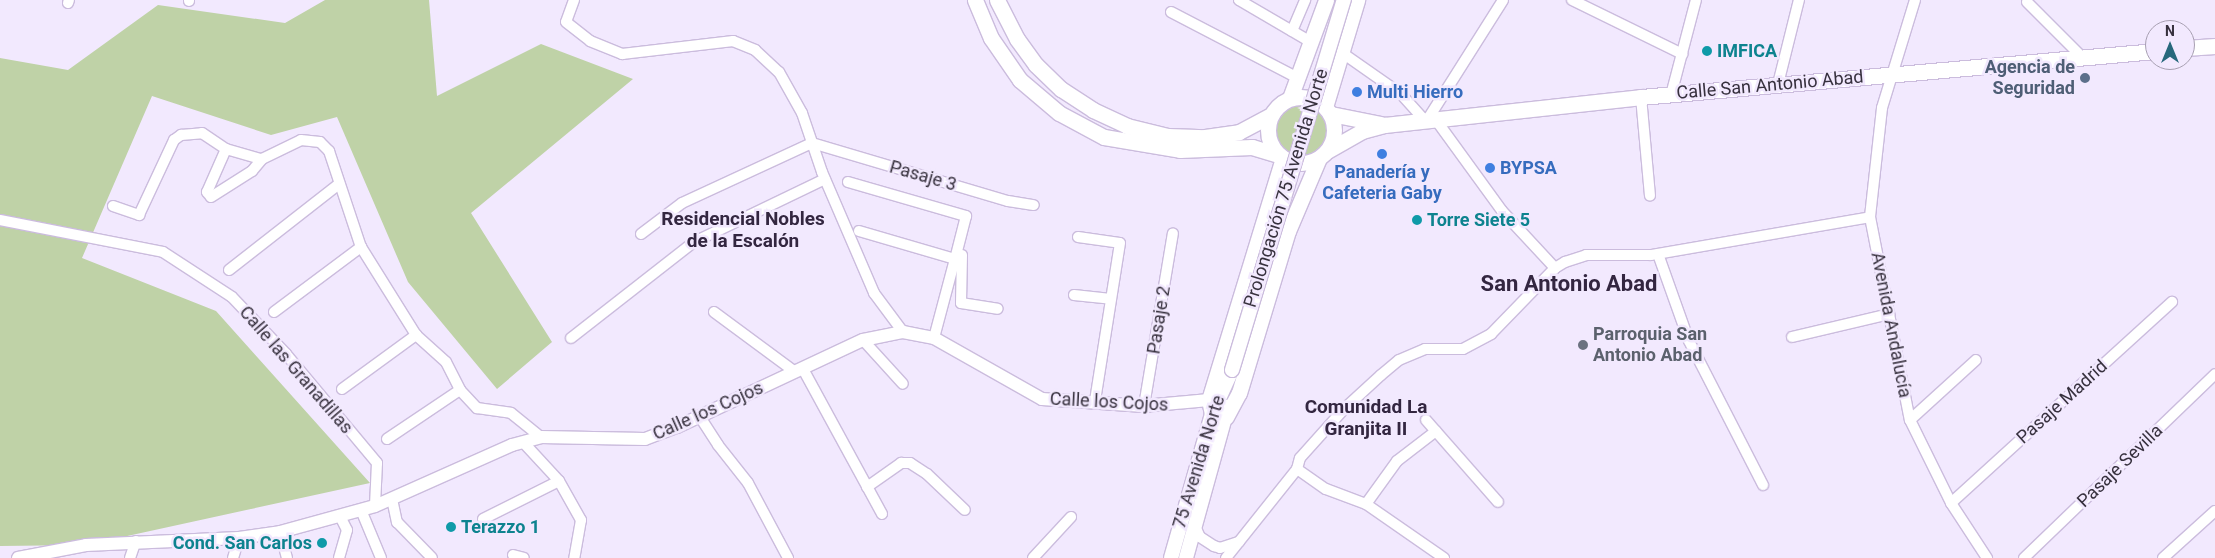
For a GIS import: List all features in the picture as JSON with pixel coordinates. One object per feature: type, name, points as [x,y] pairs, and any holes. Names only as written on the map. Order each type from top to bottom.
[{"type":"main road","points":[[975,0],[991,38],[1020,80],[1059,114],[1104,137],[1180,150],[1252,147],[1298,163],[1323,155]]},
{"type":"main road","points":[[997,0],[1017,39],[1055,83],[1093,110],[1127,126],[1168,136],[1205,137],[1239,132],[1271,115],[1290,98],[1326,0]]},
{"type":"main road","name":"Prolongación 75 Avenida Norte","points":[[1231,373],[1344,0]]},
{"type":"main road","points":[[1216,410],[1239,393],[1288,231],[1334,133],[1328,111],[1341,52],[1357,0]]},
{"type":"main road","points":[[2195,47],[2215,46]]},
{"type":"main road","name":"Calle San Antonio Abad","points":[[1323,155],[1362,131],[1385,125],[1671,94],[2145,52]]},
{"type":"main road","points":[[1290,98],[1309,97],[1328,111]]},
{"type":"main road","name":"Calle San Antonio Abad","points":[[1328,111],[1385,125]]},
{"type":"main road","points":[[1271,115],[1269,140],[1281,156]]},
{"type":"main road","points":[[1216,410],[1281,156]]},
{"type":"main road","name":"75 Avenida Norte","points":[[1171,558],[1216,410],[1231,373]]},
{"type":"main road","name":"75 Avenida Norte","points":[[1186,558],[1195,526],[1216,410]]},
{"type":"street","points":[[574,0],[566,22],[590,41],[622,54],[732,41],[755,50],[779,72],[802,113],[825,179],[874,293],[903,332]]},
{"type":"street","points":[[1240,0],[1311,42]]},
{"type":"street","points":[[1292,31],[1304,0]]},
{"type":"street","points":[[1431,121],[1503,0]]},
{"type":"street","points":[[1572,0],[1682,54]]},
{"type":"street","points":[[1671,94],[1696,0]]},
{"type":"street","points":[[1778,84],[1799,0]]},
{"type":"street","name":"Avenida Andalucía","points":[[1915,0],[1891,73],[1876,144],[1870,217],[1910,420],[1951,503],[1986,558]]},
{"type":"street","points":[[2028,2],[2081,56]]},
{"type":"street","points":[[1170,12],[1298,78]]},
{"type":"street","points":[[1341,52],[1402,94],[1431,121],[1502,210],[1555,268]]},
{"type":"street","points":[[1641,97],[1650,196]]},
{"type":"street","points":[[113,206],[139,215],[174,140],[181,135],[202,133],[226,149],[262,159]]},
{"type":"street","points":[[226,149],[211,179],[207,192],[211,197],[252,171],[262,159],[301,140],[314,140],[329,151],[362,246],[416,334],[446,362],[460,390],[477,408],[511,413],[541,437]]},
{"type":"street","points":[[641,234],[682,203],[812,143]]},
{"type":"street","name":"Pasaje 3","points":[[812,143],[1008,201],[1034,205]]},
{"type":"street","points":[[572,338],[694,242],[825,179]]},
{"type":"street","points":[[848,182],[966,216],[959,257],[934,338]]},
{"type":"street","points":[[229,270],[339,184]]},
{"type":"street","points":[[1226,558],[1297,470],[1300,458],[1344,409],[1399,360],[1425,350],[1464,350],[1491,334],[1555,268],[1586,255],[1658,254],[1870,217]]},
{"type":"street","name":"Calle las Granadillas","points":[[0,220],[163,252],[232,297],[286,354],[377,463],[375,506]]},
{"type":"street","points":[[859,231],[959,257]]},
{"type":"street","name":"Pasaje 2","points":[[1144,406],[1173,234]]},
{"type":"street","points":[[1078,237],[1120,243],[1095,401]]},
{"type":"street","points":[[274,312],[362,246]]},
{"type":"street","points":[[1658,254],[1689,341],[1763,485]]},
{"type":"street","points":[[959,257],[961,302],[998,309]]},
{"type":"street","points":[[1074,295],[1111,299]]},
{"type":"street","name":"Pasaje Madrid","points":[[1951,503],[2172,302]]},
{"type":"street","points":[[714,312],[774,356],[799,370],[882,514]]},
{"type":"street","points":[[1792,337],[1889,314]]},
{"type":"street","name":"Calle los Cojos","points":[[18,558],[86,545],[136,540],[239,538],[280,532],[375,506],[523,442],[541,437],[645,439],[700,416],[863,340],[903,332],[934,338],[1042,399],[1216,410]]},
{"type":"street","points":[[342,389],[416,334]]},
{"type":"street","points":[[863,340],[903,384]]},
{"type":"street","points":[[1910,420],[1976,360]]},
{"type":"street","name":"Pasaje Sevilla","points":[[2024,558],[2215,374]]},
{"type":"street","points":[[387,439],[460,390]]},
{"type":"street","points":[[700,416],[748,483],[788,558]]},
{"type":"street","points":[[1426,420],[1498,502]]},
{"type":"street","points":[[1366,504],[1397,461],[1436,431]]},
{"type":"street","points":[[523,442],[558,481],[581,520],[574,558]]},
{"type":"street","points":[[867,487],[901,463],[910,463],[927,474],[965,510]]},
{"type":"street","points":[[1297,470],[1326,489],[1366,504],[1444,558]]},
{"type":"street","points":[[484,519],[558,481]]},
{"type":"street","points":[[392,499],[397,522],[432,558]]},
{"type":"street","points":[[361,510],[381,558]]},
{"type":"street","points":[[2163,558],[2215,510]]},
{"type":"street","points":[[339,558],[347,530],[340,516]]},
{"type":"street","points":[[1033,558],[1070,517]]},
{"type":"street","points":[[1195,526],[1200,537],[1214,546],[1220,548],[1240,542]]},
{"type":"street","points":[[280,532],[287,558]]},
{"type":"street","points":[[232,558],[239,538]]},
{"type":"street","points":[[130,558],[136,540]]},
{"type":"street","points":[[513,555],[524,558]]},
{"type":"green space","points":[[325,0],[429,0],[437,96],[541,44],[633,79],[471,213],[552,342],[497,389],[408,282],[337,117],[271,135],[152,96],[82,258],[216,311],[370,483],[86,545],[0,546],[0,58],[68,70],[158,5],[285,23]]},
{"type":"green space","points":[[1297,104],[1307,104],[1317,108],[1325,116],[1329,131],[1325,146],[1317,154],[1307,158],[1297,158],[1287,154],[1279,146],[1275,136],[1275,126],[1279,116],[1287,108]]},
{"type":"place","name":"IMFICA","points":[[1707,51]]},
{"type":"place","name":"Agencia de Seguridad","points":[[2085,78]]},
{"type":"place","name":"Multi Hierro","points":[[1357,92]]},
{"type":"place","name":"Panadería y Cafeteria Gaby","points":[[1382,154]]},
{"type":"place","name":"BYPSA","points":[[1490,168]]},
{"type":"place","name":"Torre Siete 5","points":[[1417,220]]},
{"type":"place","name":"Parroquia San Antonio Abad","points":[[1583,345]]},
{"type":"place","name":"Terazzo 1","points":[[451,527]]},
{"type":"place","name":"Cond. San Carlos","points":[[322,543]]},
{"type":"district","name":"Residencial Nobles de la Escalón","points":[[743,230]]},
{"type":"district","name":"San Antonio Abad","points":[[1569,284]]},
{"type":"district","name":"Comunidad La Granjita II","points":[[1366,418]]}]
